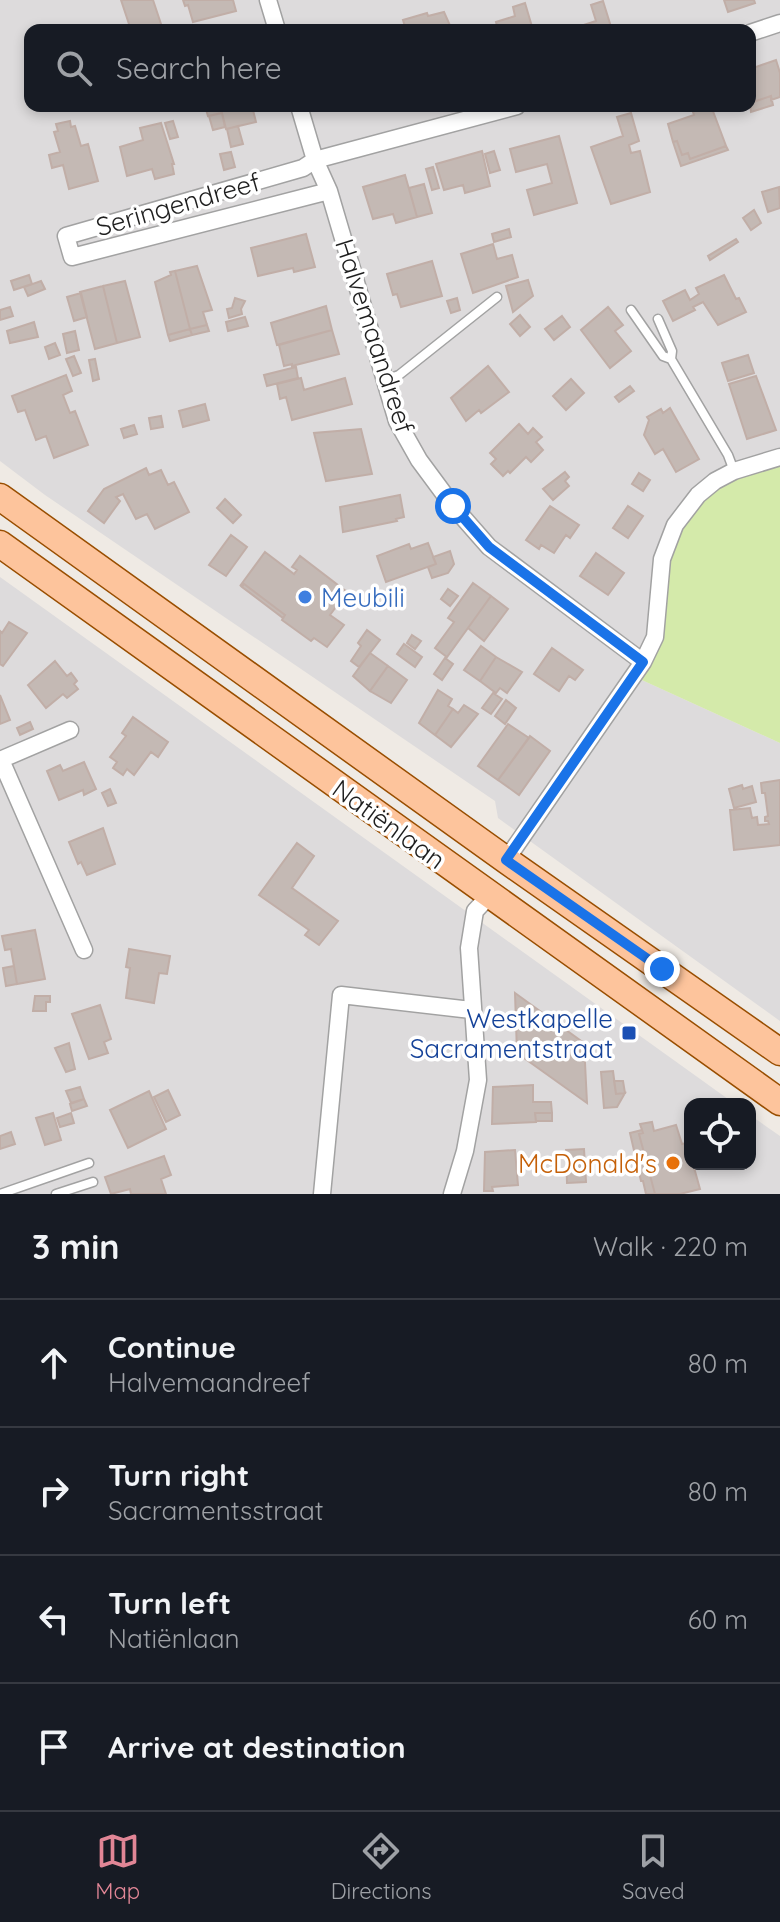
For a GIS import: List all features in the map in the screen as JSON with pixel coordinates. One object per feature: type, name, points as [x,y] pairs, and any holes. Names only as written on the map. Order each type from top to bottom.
[{"type":"main road","name":"Natiënlaan","points":[[0,497],[506,860],[780,1052]]},
{"type":"main road","name":"Natiënlaan","points":[[0,544],[780,1102]]},
{"type":"street","points":[[268,0],[275,24]]},
{"type":"street","points":[[756,31],[780,23]]},
{"type":"street","name":"Halvemaandreef","points":[[301,112],[315,160],[329,191],[397,421],[419,460],[489,547],[643,662]]},
{"type":"street","name":"Seringendreef","points":[[329,191],[72,257],[66,236],[303,168],[315,160],[495,112]]},
{"type":"street","points":[[506,860],[643,662],[655,637],[662,559],[675,525],[698,495],[715,481],[734,471],[780,457]]},
{"type":"street","points":[[70,730],[1,760],[84,950]]},
{"type":"street","points":[[452,1194],[465,1151],[478,1080],[469,948],[475,911],[489,896]]},
{"type":"street","points":[[322,1194],[341,995],[471,1010]]},
{"type":"lane","points":[[385,380],[399,375],[497,297]]},
{"type":"lane","points":[[631,310],[663,356],[671,359]]},
{"type":"lane","points":[[658,319],[672,351],[671,359],[728,455],[734,471]]},
{"type":"lane","points":[[0,1194],[89,1163]]},
{"type":"lane","points":[[56,1194],[93,1182]]},
{"type":"shaded area","points":[[0,0],[780,0],[780,457],[655,637],[633,676],[780,743],[780,1021],[498,818],[495,801],[45,495],[0,461]]},
{"type":"shaded area","points":[[0,577],[727,1098],[684,1098],[684,1170],[756,1170],[756,1119],[780,1136],[780,1194],[0,1194]]},
{"type":"green space","points":[[780,457],[780,743],[633,676],[643,662],[662,559],[698,495]]},
{"type":"building","points":[[121,0],[153,0],[161,24],[129,24]]},
{"type":"building","points":[[183,0],[233,0],[236,11],[193,22],[188,5],[185,6]]},
{"type":"building","points":[[724,0],[754,0],[755,3],[728,12]]},
{"type":"building","points":[[603,1],[610,24],[587,24],[596,21],[591,5]]},
{"type":"building","points":[[525,3],[531,24],[496,24],[515,16],[513,7]]},
{"type":"building","points":[[444,12],[449,24],[404,24],[403,20],[427,13],[428,16]]},
{"type":"building","points":[[776,60],[780,73],[780,97],[771,100],[771,96],[756,101],[756,67]]},
{"type":"building","points":[[771,96],[773,105],[756,110],[756,101]]},
{"type":"building","points":[[207,112],[254,112],[256,122],[226,129],[222,113],[208,116]]},
{"type":"building","points":[[693,112],[713,112],[726,146],[690,159],[688,153],[682,155],[677,141],[673,142],[668,124],[694,115]]},
{"type":"building","points":[[222,113],[225,127],[213,130],[209,116]]},
{"type":"building","points":[[631,113],[639,141],[629,145],[631,153],[640,151],[650,192],[611,204],[591,147],[623,136],[617,117]]},
{"type":"building","points":[[70,121],[71,127],[75,126],[81,146],[88,144],[98,181],[69,189],[63,165],[52,168],[49,155],[60,152],[54,132],[58,131],[56,124]]},
{"type":"building","points":[[173,121],[178,137],[170,139],[165,123]]},
{"type":"building","points":[[161,123],[174,164],[174,174],[155,179],[152,169],[127,176],[120,147],[143,140],[140,128]]},
{"type":"building","points":[[238,126],[243,144],[231,147],[227,129]]},
{"type":"building","points":[[559,136],[577,203],[534,215],[527,190],[552,183],[547,164],[516,172],[510,149]]},
{"type":"building","points":[[677,141],[682,155],[688,153],[690,159],[726,146],[728,150],[681,166],[673,142]]},
{"type":"building","points":[[482,151],[490,186],[465,193],[463,185],[444,190],[436,164]]},
{"type":"building","points":[[494,151],[500,170],[490,173],[485,154]]},
{"type":"building","points":[[231,152],[235,167],[224,170],[220,154]]},
{"type":"building","points":[[433,167],[439,188],[432,190],[426,169]]},
{"type":"building","points":[[405,175],[417,217],[396,223],[393,214],[373,219],[363,187]]},
{"type":"building","points":[[424,184],[432,213],[417,217],[409,188]]},
{"type":"building","points":[[779,187],[780,208],[768,212],[762,192]]},
{"type":"building","points":[[754,210],[761,223],[751,230],[743,218]]},
{"type":"building","points":[[509,229],[511,237],[494,242],[492,234]]},
{"type":"building","points":[[306,234],[315,267],[294,272],[293,268],[258,276],[251,248]]},
{"type":"building","points":[[736,239],[738,242],[710,260],[708,256]]},
{"type":"building","points":[[493,244],[497,259],[512,255],[518,277],[473,293],[461,254]]},
{"type":"building","points":[[432,261],[442,296],[401,307],[397,294],[393,295],[387,274]]},
{"type":"building","points":[[197,266],[212,310],[203,312],[207,325],[190,329],[175,271]]},
{"type":"building","points":[[175,271],[190,329],[168,335],[155,282]]},
{"type":"building","points":[[29,275],[32,284],[14,290],[11,281]]},
{"type":"building","points":[[724,275],[746,312],[718,325],[703,302],[693,307],[695,310],[673,321],[663,301],[685,290],[690,300],[699,294],[696,288]]},
{"type":"building","points":[[528,280],[533,296],[513,312],[506,286]]},
{"type":"building","points":[[41,281],[45,289],[28,296],[24,287]]},
{"type":"building","points":[[125,281],[140,337],[117,343],[103,286]]},
{"type":"building","points":[[103,286],[117,343],[95,349],[80,292]]},
{"type":"building","points":[[81,293],[87,317],[74,321],[67,297]]},
{"type":"building","points":[[235,298],[245,301],[242,314],[229,318],[227,309],[232,308]]},
{"type":"building","points":[[457,298],[460,310],[451,313],[447,301]]},
{"type":"building","points":[[326,306],[332,330],[277,345],[271,323]]},
{"type":"building","points":[[10,307],[13,316],[0,320],[0,310]]},
{"type":"building","points":[[608,307],[623,325],[615,331],[631,351],[610,368],[581,330]]},
{"type":"building","points":[[520,315],[530,327],[520,336],[510,324]]},
{"type":"building","points":[[562,316],[570,327],[554,340],[545,329]]},
{"type":"building","points":[[245,317],[248,326],[228,331],[226,322]]},
{"type":"building","points":[[34,322],[38,337],[10,343],[7,331]]},
{"type":"building","points":[[207,325],[209,331],[192,335],[190,329]]},
{"type":"building","points":[[190,329],[192,335],[170,341],[168,335]]},
{"type":"building","points":[[332,330],[339,354],[284,366],[279,345]]},
{"type":"building","points":[[75,331],[79,350],[67,353],[63,334]]},
{"type":"building","points":[[55,343],[60,355],[49,359],[45,347]]},
{"type":"building","points":[[748,355],[754,373],[728,381],[722,363]]},
{"type":"building","points":[[74,356],[81,373],[73,376],[66,359]]},
{"type":"building","points":[[95,359],[99,379],[93,381],[89,360]]},
{"type":"building","points":[[488,366],[509,392],[466,421],[451,398]]},
{"type":"building","points":[[296,367],[298,378],[267,386],[264,375]]},
{"type":"building","points":[[66,375],[72,391],[63,395],[70,413],[75,411],[88,445],[54,458],[46,436],[36,440],[25,410],[18,412],[12,396]]},
{"type":"building","points":[[756,376],[776,430],[747,439],[729,384]]},
{"type":"building","points":[[301,378],[304,390],[345,378],[352,404],[292,420],[286,397],[280,399],[277,384]]},
{"type":"building","points":[[571,379],[584,393],[566,410],[553,396]]},
{"type":"building","points":[[630,386],[634,391],[619,402],[615,397]]},
{"type":"building","points":[[205,404],[209,420],[183,427],[179,411]]},
{"type":"building","points":[[670,408],[699,459],[676,472],[663,449],[655,454],[644,435],[649,420],[647,417]]},
{"type":"building","points":[[161,416],[163,427],[151,429],[149,418]]},
{"type":"building","points":[[519,424],[528,434],[533,428],[542,437],[536,442],[543,450],[531,462],[526,457],[503,476],[491,464],[496,459],[490,453]]},
{"type":"building","points":[[134,425],[137,434],[124,438],[121,429]]},
{"type":"building","points":[[361,429],[372,474],[326,481],[314,433]]},
{"type":"building","points":[[146,468],[149,475],[161,470],[168,485],[174,482],[189,512],[155,529],[147,514],[136,519],[123,494],[116,497],[120,501],[104,523],[88,511],[104,489]]},
{"type":"building","points":[[565,472],[569,477],[565,481],[569,486],[553,500],[543,489]]},
{"type":"building","points":[[639,473],[650,480],[643,491],[632,484]]},
{"type":"building","points":[[400,495],[404,517],[343,532],[340,507]]},
{"type":"building","points":[[225,499],[241,515],[233,523],[217,508]]},
{"type":"building","points":[[550,506],[579,525],[570,538],[566,535],[554,553],[541,545],[539,549],[526,540]]},
{"type":"building","points":[[628,506],[643,516],[628,538],[613,528]]},
{"type":"building","points":[[231,535],[247,547],[226,576],[209,565]]},
{"type":"building","points":[[428,543],[436,564],[386,582],[377,556],[409,544],[411,549]]},
{"type":"building","points":[[450,551],[454,564],[448,573],[432,578],[428,567],[436,564],[433,557]]},
{"type":"building","points":[[265,552],[294,574],[297,570],[292,567],[300,556],[347,592],[330,615],[344,625],[327,647],[314,638],[311,641],[282,620],[285,615],[244,584],[240,586]]},
{"type":"building","points":[[596,553],[624,573],[608,595],[580,576]]},
{"type":"building","points":[[473,583],[491,596],[447,657],[435,648],[454,622],[448,618]]},
{"type":"building","points":[[244,584],[285,615],[283,618],[242,587]]},
{"type":"building","points":[[448,589],[458,596],[450,606],[441,599]]},
{"type":"building","points":[[491,596],[508,609],[484,641],[468,628]]},
{"type":"building","points":[[9,622],[27,633],[3,666],[0,664],[0,631],[2,633]]},
{"type":"building","points":[[367,630],[380,640],[359,667],[351,661]]},
{"type":"building","points":[[412,635],[421,641],[415,649],[407,643]]},
{"type":"building","points":[[404,644],[422,657],[415,667],[397,654]]},
{"type":"building","points":[[481,646],[496,657],[480,681],[464,670]]},
{"type":"building","points":[[552,648],[583,670],[575,680],[569,676],[559,691],[534,674]]},
{"type":"building","points":[[370,653],[388,666],[370,691],[353,676]]},
{"type":"building","points":[[496,657],[522,672],[507,693],[500,688],[496,693],[480,681]]},
{"type":"building","points":[[445,658],[453,664],[442,680],[434,674]]},
{"type":"building","points":[[55,661],[67,676],[71,673],[78,689],[67,698],[63,694],[46,708],[28,685]]},
{"type":"building","points":[[388,666],[407,680],[391,703],[370,691]]},
{"type":"building","points":[[438,690],[452,699],[448,706],[453,709],[435,735],[419,723]]},
{"type":"building","points":[[493,693],[502,699],[491,714],[482,708]]},
{"type":"building","points":[[0,695],[10,720],[0,724]]},
{"type":"building","points":[[506,700],[516,708],[505,724],[495,716]]},
{"type":"building","points":[[464,705],[478,714],[451,747],[435,735],[453,709],[458,713]]},
{"type":"building","points":[[133,717],[168,742],[158,757],[151,752],[134,775],[127,769],[123,775],[113,768],[117,762],[110,757],[126,736],[122,733]]},
{"type":"building","points":[[30,722],[33,729],[20,735],[17,728]]},
{"type":"building","points":[[508,724],[529,738],[498,780],[478,766]]},
{"type":"building","points":[[530,736],[550,751],[519,795],[498,780]]},
{"type":"building","points":[[84,762],[96,789],[84,795],[83,790],[59,800],[47,771],[60,765],[63,771]]},
{"type":"building","points":[[780,780],[780,845],[734,850],[730,810],[750,808],[752,818],[757,817],[758,825],[769,824],[765,821],[768,816],[761,783]]},
{"type":"building","points":[[742,785],[743,789],[752,786],[756,802],[734,808],[729,789]]},
{"type":"building","points":[[110,789],[116,803],[108,806],[102,793]]},
{"type":"building","points":[[103,828],[115,864],[87,875],[81,862],[78,864],[69,842]]},
{"type":"building","points":[[297,843],[314,856],[292,888],[338,921],[319,945],[305,935],[309,930],[259,895]]},
{"type":"building","points":[[35,930],[45,979],[17,984],[11,949],[5,950],[2,936]]},
{"type":"building","points":[[129,949],[170,956],[167,974],[159,973],[154,1003],[126,998]]},
{"type":"building","points":[[14,966],[17,984],[6,986],[3,968]]},
{"type":"building","points":[[515,993],[584,1043],[587,1103],[517,1053]]},
{"type":"building","points":[[35,996],[50,996],[46,1011],[33,1011]]},
{"type":"building","points":[[100,1005],[111,1039],[104,1042],[108,1053],[89,1059],[72,1014]]},
{"type":"building","points":[[69,1043],[75,1069],[66,1072],[55,1048]]},
{"type":"building","points":[[613,1071],[616,1094],[625,1093],[617,1107],[604,1108],[601,1072]]},
{"type":"building","points":[[614,1081],[623,1081],[625,1093],[616,1094]]},
{"type":"building","points":[[533,1085],[533,1102],[551,1102],[552,1113],[535,1113],[536,1122],[492,1124],[493,1087]]},
{"type":"building","points":[[80,1087],[84,1099],[71,1103],[66,1091]]},
{"type":"building","points":[[168,1090],[180,1115],[166,1122],[154,1097]]},
{"type":"building","points":[[149,1091],[166,1129],[128,1148],[110,1110]]},
{"type":"building","points":[[84,1099],[87,1106],[72,1111],[70,1104]]},
{"type":"building","points":[[53,1113],[61,1140],[45,1145],[36,1118]]},
{"type":"building","points":[[71,1113],[74,1123],[60,1127],[57,1118]]},
{"type":"building","points":[[535,1113],[552,1113],[552,1121],[536,1121]]},
{"type":"building","points":[[652,1122],[654,1131],[676,1125],[684,1144],[684,1170],[695,1170],[700,1189],[680,1194],[655,1194],[639,1134],[643,1133],[640,1124]]},
{"type":"building","points":[[642,1130],[643,1133],[639,1134],[655,1194],[646,1194],[630,1133]]},
{"type":"building","points":[[11,1132],[15,1144],[0,1149],[0,1136]]},
{"type":"building","points":[[584,1149],[586,1182],[567,1183],[566,1150]]},
{"type":"building","points":[[515,1150],[518,1185],[492,1187],[493,1191],[484,1191],[485,1152]]},
{"type":"building","points":[[164,1156],[171,1175],[161,1179],[166,1194],[131,1194],[130,1189],[111,1194],[105,1177]]},
{"type":"place","name":"Meubili","points":[[305,597]]},
{"type":"place","name":"Westkapelle Sacramentstraat","points":[[629,1033]]},
{"type":"place","name":"McDonald's","points":[[673,1163]]},
{"type":"route","points":[[453,506],[489,547],[643,662],[506,860],[662,969]]}]
